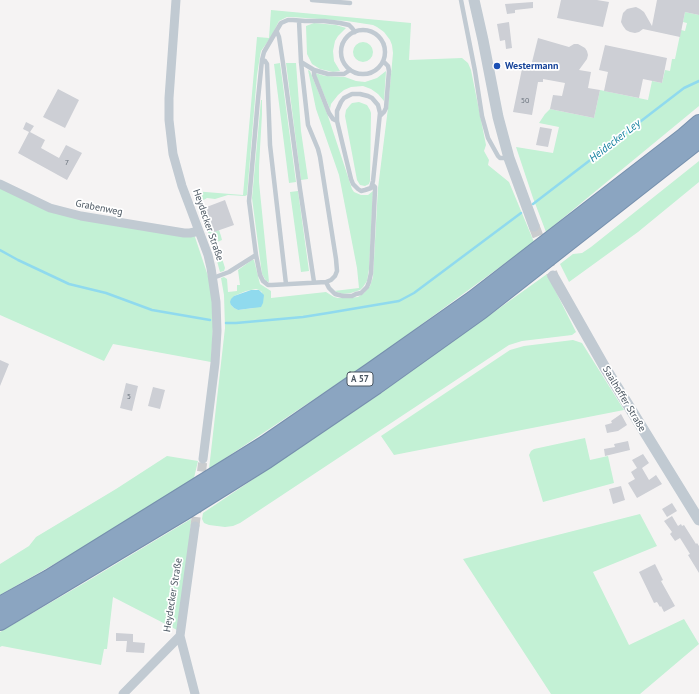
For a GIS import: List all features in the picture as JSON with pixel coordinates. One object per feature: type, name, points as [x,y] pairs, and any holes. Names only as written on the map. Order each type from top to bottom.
[{"type":"highway","name":"A 57","points":[[0,605],[48,578],[265,444],[371,372],[473,299],[699,123]]},
{"type":"highway","name":"A 57","points":[[0,622],[191,508],[267,460],[376,386],[481,311],[699,140]]},
{"type":"street","name":"Heydecker Straße","points":[[176,0],[169,85],[169,120],[173,154],[182,186],[208,255],[216,302],[217,331],[215,362],[203,459]]},
{"type":"street","points":[[474,0],[509,158],[534,226]]},
{"type":"street","name":"Grabenweg","points":[[0,184],[50,208],[81,216],[184,233],[199,231]]},
{"type":"street","name":"Saalhoffer Straße","points":[[553,276],[604,366],[699,520]]},
{"type":"street","name":"Heydecker Straße","points":[[123,694],[180,636],[195,526]]},
{"type":"street","points":[[180,636],[195,694]]},
{"type":"lane","points":[[312,0],[350,3]]},
{"type":"lane","points":[[461,0],[481,110],[488,138],[500,158],[509,158]]},
{"type":"lane","points":[[299,21],[301,62],[308,125],[320,157],[337,271],[335,276],[326,282],[268,285],[263,281],[260,275],[256,255],[249,196],[262,60],[266,48],[282,23],[288,20],[324,21],[344,24],[349,25],[355,32]]},
{"type":"lane","points":[[277,32],[283,63],[314,282]]},
{"type":"lane","points":[[355,32],[370,32],[378,37],[384,47],[383,61],[379,67],[370,73],[360,74],[350,70],[343,62],[341,52],[344,42],[355,32]]},
{"type":"lane","points":[[262,60],[267,64],[270,145],[286,284]]},
{"type":"lane","points":[[380,116],[386,108],[388,66],[383,61]]},
{"type":"lane","points":[[301,62],[314,70],[328,74],[341,75],[350,70]]},
{"type":"lane","points":[[314,70],[314,75],[329,113],[333,119],[337,120]]},
{"type":"lane","points":[[326,282],[335,294],[352,296],[361,292],[367,287],[371,273],[375,190],[373,185],[380,113],[378,105],[372,98],[364,94],[356,94],[348,96],[341,102],[337,111],[337,120],[353,184],[361,190],[368,190],[373,185]]},
{"type":"lane","points":[[213,278],[229,272],[256,255]]},
{"type":"green space","points":[[271,10],[411,23],[409,60],[462,58],[468,63],[471,70],[486,145],[484,151],[489,160],[488,165],[509,182],[534,242],[367,364],[209,469],[225,328],[224,295],[221,278],[224,277],[227,279],[228,292],[237,291],[237,285],[240,285],[238,270],[254,260],[260,284],[271,291],[271,298],[326,292],[334,297],[348,298],[358,297],[364,293],[370,286],[373,277],[378,188],[388,108],[393,53],[392,45],[384,32],[373,25],[347,21],[292,17],[287,17],[279,21],[271,37],[261,51],[257,75],[247,195],[245,196],[228,195],[215,199],[207,198],[202,201],[213,232],[219,230],[221,236],[222,240],[217,242],[225,268],[224,271],[220,272],[212,243],[193,191],[243,195],[257,37],[269,38]],"holes":[[[256,289],[262,292],[254,308],[238,310],[231,305],[234,296],[246,291]]]},
{"type":"green space","points":[[685,12],[699,15],[699,106],[546,232],[516,147],[553,153],[559,127],[539,123],[545,114],[550,109],[594,118],[600,90],[648,100],[652,81],[662,83],[665,70],[670,71],[672,59],[675,59],[681,30],[685,31],[687,23],[683,22]]},
{"type":"green space","points":[[314,23],[336,25],[346,28],[335,41],[333,51],[334,61],[340,71],[333,72],[320,69],[312,64],[307,54],[306,26]]},
{"type":"green space","points":[[359,42],[367,42],[373,48],[373,56],[367,62],[359,62],[353,56],[353,48]]},
{"type":"green space","points":[[280,63],[296,182],[289,183],[274,64]]},
{"type":"green space","points":[[286,63],[296,63],[301,131],[308,179],[301,180]]},
{"type":"green space","points":[[308,70],[310,71],[328,116],[352,189],[354,192],[361,195],[368,195],[373,191],[367,281],[360,290],[351,293],[343,294],[334,291],[359,288],[357,268],[339,175],[316,109]]},
{"type":"green space","points":[[386,71],[384,101],[371,89],[363,86],[351,87],[338,95],[331,104],[330,109],[315,73],[325,76],[345,77],[356,81],[365,82],[377,78]]},
{"type":"green space","points":[[261,100],[262,114],[259,182],[269,282],[266,281],[262,274],[252,198]]},
{"type":"green space","points":[[359,102],[367,105],[371,113],[370,181],[369,184],[365,186],[360,185],[357,180],[345,116],[346,110],[352,103]]},
{"type":"green space","points":[[699,161],[699,182],[638,232],[569,282],[560,264],[573,254],[582,253],[591,247]]},
{"type":"green space","points":[[0,184],[50,208],[193,231],[209,279],[214,309],[211,362],[113,344],[104,361],[0,315]]},
{"type":"green space","points":[[298,191],[309,271],[301,272],[290,192]]},
{"type":"green space","points":[[547,274],[576,332],[572,335],[522,341],[509,345],[240,523],[225,527],[204,523],[202,519],[203,513],[377,396]]},
{"type":"green space","points":[[573,340],[582,343],[624,410],[394,455],[381,436],[510,350],[524,346]]},
{"type":"green space","points":[[585,438],[590,460],[608,456],[614,483],[543,502],[529,455],[531,451],[534,449]]},
{"type":"green space","points":[[167,456],[198,461],[194,478],[164,499],[0,595],[0,564],[29,546],[36,537],[116,489]]},
{"type":"green space","points":[[640,514],[657,546],[593,572],[629,645],[684,619],[699,644],[640,694],[551,694],[463,559]]},
{"type":"green space","points":[[191,519],[190,539],[177,630],[113,597],[107,649],[104,649],[101,665],[2,646],[0,647],[0,632]]},
{"type":"water","points":[[251,290],[259,290],[264,295],[261,307],[238,310],[231,305],[231,299],[234,296]]},
{"type":"building","points":[[561,0],[597,0],[609,2],[603,27],[557,18]]},
{"type":"building","points":[[657,0],[699,0],[699,15],[685,12],[680,37],[643,29],[635,33],[626,30],[621,22],[623,13],[627,9],[636,7],[644,12],[652,26]]},
{"type":"building","points":[[533,2],[533,8],[515,10],[515,13],[507,14],[505,4]]},
{"type":"building","points":[[509,22],[512,48],[506,49],[505,40],[500,41],[497,24]]},
{"type":"building","points":[[538,38],[569,47],[574,44],[578,44],[585,48],[588,55],[587,59],[579,70],[591,72],[588,88],[600,90],[594,118],[550,109],[553,95],[562,96],[565,83],[543,79],[543,82],[538,82],[532,115],[513,112],[523,64],[531,66]]},
{"type":"building","points":[[605,45],[667,58],[662,83],[643,79],[639,98],[604,91],[608,72],[599,70]]},
{"type":"building","points":[[58,89],[79,100],[65,128],[43,117]]},
{"type":"building","points":[[26,122],[34,126],[30,132],[45,140],[41,148],[59,158],[66,145],[82,153],[67,180],[18,153],[29,132],[23,129]]},
{"type":"building","points":[[540,127],[552,129],[548,147],[536,145]]},
{"type":"building","points":[[225,200],[234,225],[214,232],[204,208]]},
{"type":"building","points":[[0,360],[9,364],[0,386]]},
{"type":"building","points":[[126,383],[138,386],[132,411],[120,408]]},
{"type":"building","points":[[153,387],[165,390],[160,409],[148,406]]},
{"type":"building","points":[[621,414],[627,425],[618,431],[607,433],[605,425],[612,423],[611,421]]},
{"type":"building","points":[[628,441],[630,450],[605,456],[604,449],[615,447],[614,444]]},
{"type":"building","points":[[643,454],[649,463],[642,468],[649,480],[656,475],[662,484],[637,498],[628,483],[635,479],[631,472],[637,468],[632,460]]},
{"type":"building","points":[[621,486],[625,500],[613,504],[609,489]]},
{"type":"building","points":[[672,503],[677,511],[667,517],[662,509]]},
{"type":"building","points":[[672,516],[678,526],[681,524],[682,526],[684,525],[696,544],[697,543],[699,546],[699,573],[680,538],[675,541],[670,534],[672,532],[664,521]]},
{"type":"building","points":[[655,564],[663,580],[661,581],[675,606],[664,612],[657,602],[654,603],[639,572]]},
{"type":"building","points":[[116,633],[133,634],[133,642],[145,643],[144,653],[126,652],[127,641],[116,641]]},
{"type":"waterway","name":"Heidecker Ley","points":[[533,204],[684,88],[699,81]]},
{"type":"waterway","points":[[226,323],[303,317],[399,301],[414,293],[521,213]]},
{"type":"waterway","points":[[0,250],[69,284],[106,293],[152,310],[210,320]]},
{"type":"tunnel","points":[[534,226],[553,276]]},
{"type":"tunnel","points":[[200,485],[203,459]]},
{"type":"tunnel","points":[[195,526],[198,501]]},
{"type":"place","name":"Westermann","points":[[497,66]]}]
